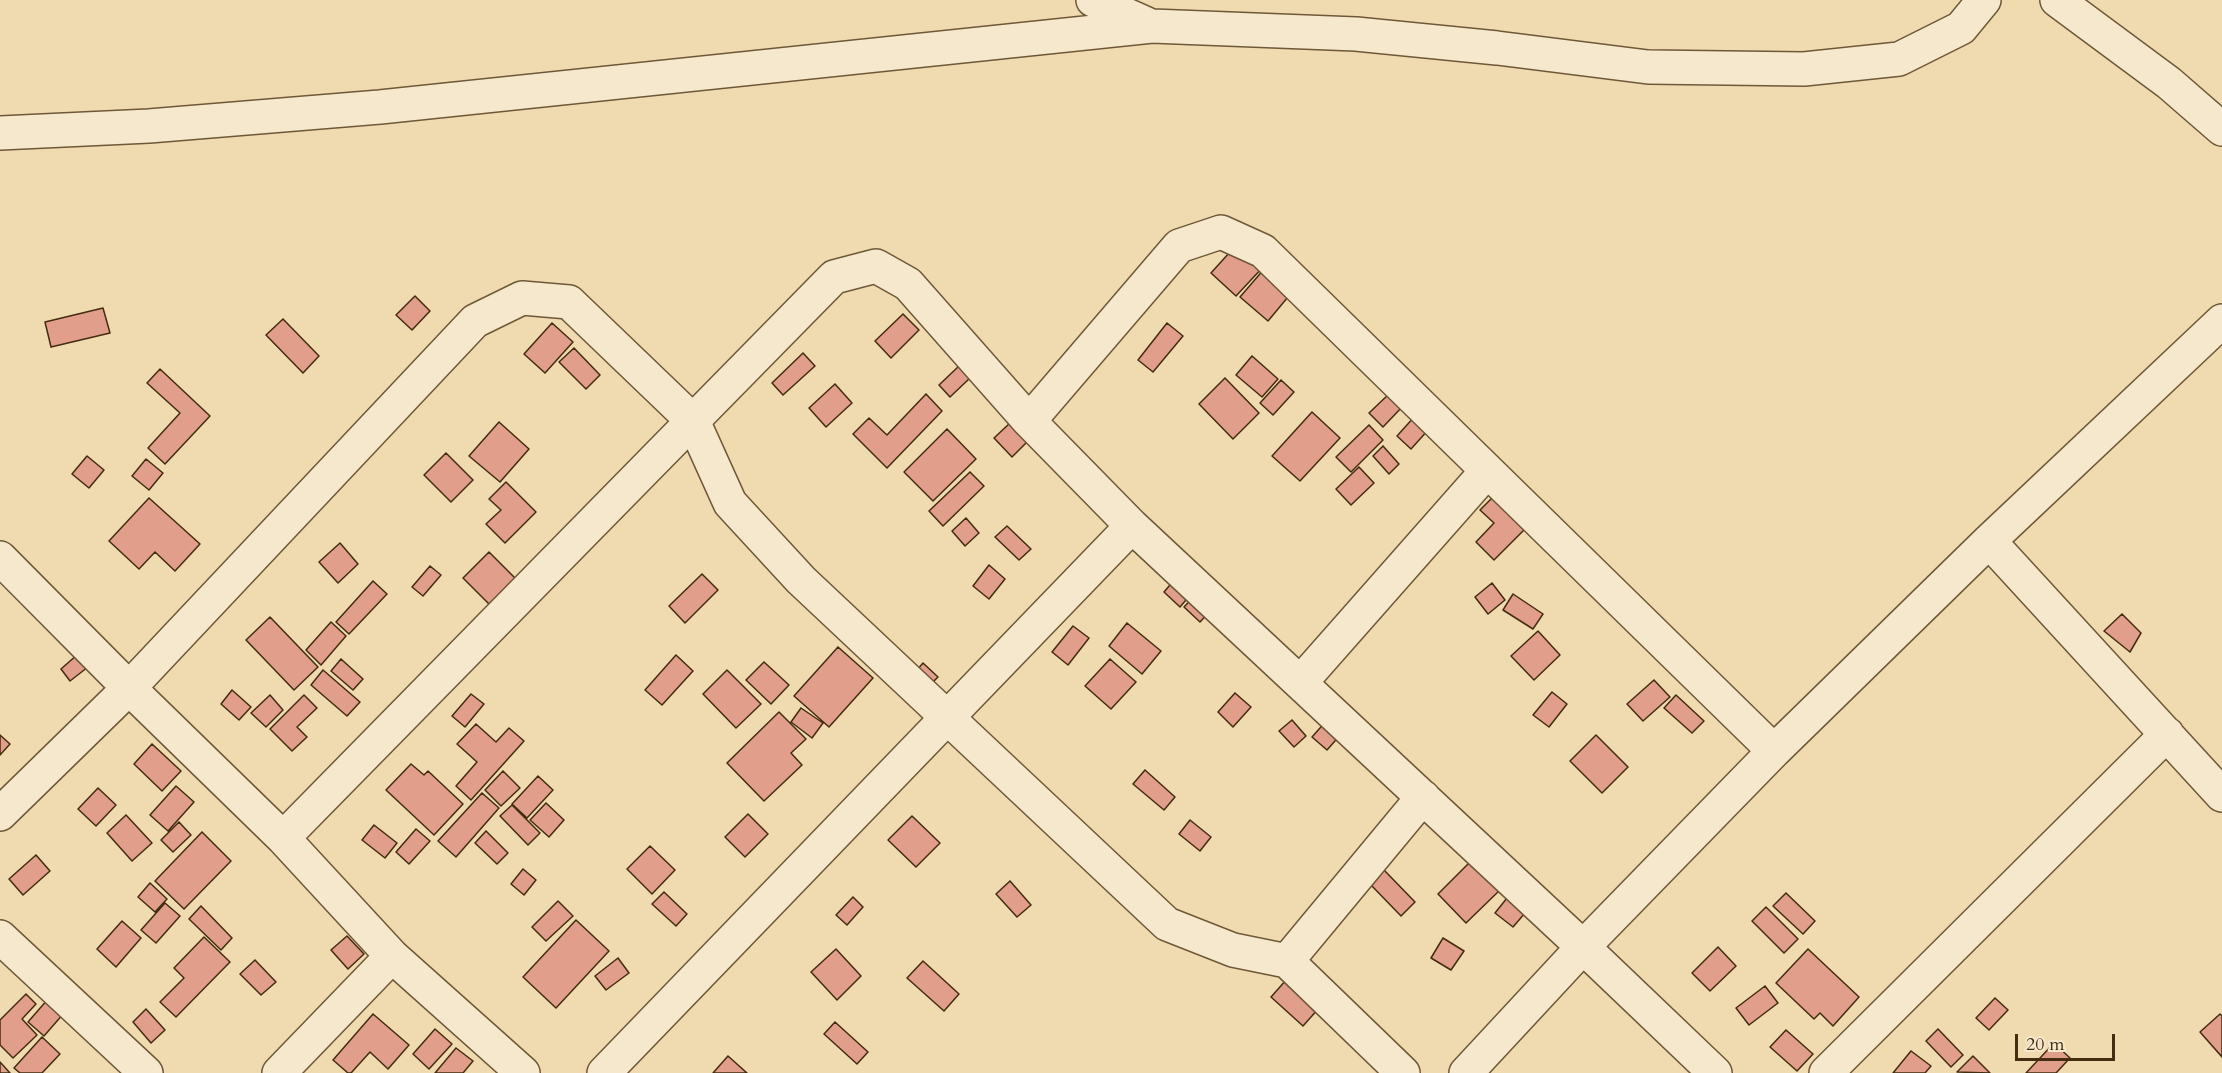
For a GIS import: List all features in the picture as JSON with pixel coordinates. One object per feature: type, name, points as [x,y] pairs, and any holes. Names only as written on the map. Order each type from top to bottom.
[{"type":"street","points":[[1093,0],[1152,26]]},
{"type":"street","points":[[0,134],[149,126],[380,107],[1152,26],[1356,34],[1497,48],[1648,68],[1804,69],[1899,59],[1961,28],[1984,0]]},
{"type":"street","points":[[2057,0],[2169,83],[2222,129]]},
{"type":"street","points":[[1029,421],[1179,246],[1221,232],[1263,251],[1774,751]]},
{"type":"street","points":[[283,838],[834,276],[876,266],[908,284],[1029,421],[1132,526],[1715,1073]]},
{"type":"street","points":[[0,814],[129,688],[475,321],[522,298],[569,302],[693,421],[730,503],[801,580],[1167,924],[1233,950],[1287,961],[1403,1073]]},
{"type":"street","points":[[1466,1073],[1583,947],[1774,751],[1989,541],[2222,321]]},
{"type":"street","points":[[1300,682],[1487,471]]},
{"type":"street","points":[[604,1073],[1132,526]]},
{"type":"street","points":[[1989,541],[2222,795]]},
{"type":"street","points":[[0,558],[283,838],[392,956],[523,1073]]},
{"type":"street","points":[[1826,1073],[2167,734]]},
{"type":"street","points":[[1287,961],[1423,797]]},
{"type":"street","points":[[0,937],[146,1073]]},
{"type":"street","points":[[279,1073],[392,956]]},
{"type":"building","points":[[1239,242],[1264,266],[1236,296],[1211,273]]},
{"type":"building","points":[[1265,268],[1293,291],[1268,321],[1240,297]]},
{"type":"building","points":[[415,296],[430,311],[412,330],[396,315]]},
{"type":"building","points":[[103,308],[110,333],[51,347],[45,322]]},
{"type":"building","points":[[903,314],[919,330],[891,358],[875,341]]},
{"type":"building","points":[[283,319],[319,356],[303,373],[266,335]]},
{"type":"building","points":[[552,323],[573,342],[545,373],[524,354]]},
{"type":"building","points":[[1167,323],[1183,336],[1153,372],[1138,360]]},
{"type":"building","points":[[574,348],[600,375],[586,389],[559,362]]},
{"type":"building","points":[[803,353],[815,366],[783,395],[772,383]]},
{"type":"building","points":[[1252,356],[1278,379],[1262,397],[1236,375]]},
{"type":"building","points":[[959,366],[970,378],[950,397],[939,385]]},
{"type":"building","points":[[160,369],[210,416],[165,464],[148,448],[180,413],[147,383]]},
{"type":"building","points":[[1225,378],[1259,413],[1233,439],[1199,404]]},
{"type":"building","points":[[1281,380],[1294,392],[1273,415],[1260,403]]},
{"type":"building","points":[[835,384],[852,403],[826,427],[809,408]]},
{"type":"building","points":[[1390,393],[1403,406],[1383,427],[1369,413]]},
{"type":"building","points":[[926,394],[942,411],[887,468],[853,434],[869,418],[887,435]]},
{"type":"building","points":[[1312,412],[1340,438],[1300,481],[1272,456]]},
{"type":"building","points":[[1415,416],[1429,429],[1411,449],[1397,436]]},
{"type":"building","points":[[499,422],[529,449],[500,482],[469,456]]},
{"type":"building","points":[[1010,423],[1028,441],[1012,457],[994,438]]},
{"type":"building","points":[[1369,425],[1383,440],[1351,472],[1336,457]]},
{"type":"building","points":[[947,429],[976,459],[933,501],[904,472]]},
{"type":"building","points":[[1383,446],[1399,464],[1389,474],[1373,456]]},
{"type":"building","points":[[446,453],[473,480],[451,502],[424,475]]},
{"type":"building","points":[[87,456],[104,470],[89,488],[72,474]]},
{"type":"building","points":[[146,459],[163,473],[149,490],[132,476]]},
{"type":"building","points":[[1359,467],[1374,483],[1351,505],[1336,489]]},
{"type":"building","points":[[970,472],[984,486],[943,526],[929,511]]},
{"type":"building","points":[[506,482],[536,512],[505,543],[486,524],[501,510],[489,499]]},
{"type":"building","points":[[1507,483],[1539,515],[1494,560],[1476,542],[1494,523],[1480,510]]},
{"type":"building","points":[[149,498],[200,544],[175,571],[155,552],[139,569],[109,541]]},
{"type":"building","points":[[966,518],[979,533],[965,546],[952,531]]},
{"type":"building","points":[[1007,526],[1031,549],[1019,560],[995,537]]},
{"type":"building","points":[[340,543],[358,564],[338,583],[319,562]]},
{"type":"building","points":[[489,552],[517,580],[491,606],[463,578]]},
{"type":"building","points":[[989,565],[1005,579],[989,599],[973,586]]},
{"type":"building","points":[[430,566],[441,575],[423,596],[412,587]]},
{"type":"building","points":[[1181,572],[1197,587],[1180,607],[1164,592]]},
{"type":"building","points":[[702,574],[718,590],[685,623],[669,606]]},
{"type":"building","points":[[373,581],[387,594],[349,634],[336,622]]},
{"type":"building","points":[[1492,583],[1505,600],[1488,614],[1475,597]]},
{"type":"building","points":[[1198,592],[1214,607],[1200,622],[1184,607]]},
{"type":"building","points":[[1513,594],[1543,614],[1533,629],[1503,610]]},
{"type":"building","points":[[2122,614],[2141,633],[2130,652],[2104,631]]},
{"type":"building","points":[[270,617],[318,667],[294,690],[246,640]]},
{"type":"building","points":[[331,622],[346,636],[321,665],[306,650]]},
{"type":"building","points":[[1127,623],[1161,651],[1142,674],[1109,646]]},
{"type":"building","points":[[1073,626],[1089,638],[1068,665],[1052,652]]},
{"type":"building","points":[[1538,631],[1560,655],[1534,680],[1511,656]]},
{"type":"building","points":[[838,647],[873,678],[829,727],[794,696]]},
{"type":"building","points":[[78,654],[88,667],[70,681],[61,669]]},
{"type":"building","points":[[676,655],[693,671],[662,705],[645,690]]},
{"type":"building","points":[[341,659],[363,679],[353,690],[331,671]]},
{"type":"building","points":[[1110,659],[1136,682],[1111,709],[1085,686]]},
{"type":"building","points":[[764,662],[789,685],[771,704],[746,680]]},
{"type":"building","points":[[923,663],[938,677],[924,691],[910,678]]},
{"type":"building","points":[[323,670],[360,702],[347,716],[311,685]]},
{"type":"building","points":[[727,670],[761,704],[736,728],[703,694]]},
{"type":"building","points":[[1654,680],[1670,697],[1643,721],[1627,704]]},
{"type":"building","points":[[232,690],[251,707],[239,720],[221,704]]},
{"type":"building","points":[[1552,692],[1567,704],[1549,727],[1533,715]]},
{"type":"building","points":[[1235,693],[1251,707],[1233,727],[1218,712]]},
{"type":"building","points":[[471,694],[484,704],[465,727],[452,716]]},
{"type":"building","points":[[270,695],[283,710],[266,727],[251,713]]},
{"type":"building","points":[[304,695],[317,708],[297,727],[307,737],[292,751],[270,729]]},
{"type":"building","points":[[1676,695],[1704,721],[1692,733],[1664,708]]},
{"type":"building","points":[[801,708],[823,723],[812,738],[791,722]]},
{"type":"building","points":[[779,712],[806,739],[791,753],[802,765],[764,801],[727,763]]},
{"type":"building","points":[[1328,719],[1343,732],[1327,750],[1312,737]]},
{"type":"building","points":[[1292,720],[1306,736],[1294,747],[1279,731]]},
{"type":"building","points":[[476,724],[496,742],[509,728],[524,741],[471,800],[456,786],[477,762],[457,744]]},
{"type":"building","points":[[0,735],[10,744],[0,755]]},
{"type":"building","points":[[1596,735],[1628,767],[1602,793],[1570,761]]},
{"type":"building","points":[[152,744],[181,771],[162,791],[134,764]]},
{"type":"building","points":[[411,764],[424,775],[428,771],[463,804],[434,835],[386,790]]},
{"type":"building","points":[[1145,770],[1175,797],[1164,810],[1133,784]]},
{"type":"building","points":[[503,771],[520,788],[501,806],[485,790]]},
{"type":"building","points":[[538,776],[553,790],[527,818],[512,804]]},
{"type":"building","points":[[176,786],[194,802],[168,831],[150,815]]},
{"type":"building","points":[[98,788],[116,805],[96,826],[78,809]]},
{"type":"building","points":[[482,793],[499,808],[456,857],[438,841]]},
{"type":"building","points":[[546,803],[564,820],[549,837],[530,820]]},
{"type":"building","points":[[512,805],[540,833],[528,845],[500,816]]},
{"type":"building","points":[[748,814],[768,834],[745,857],[725,837]]},
{"type":"building","points":[[126,815],[152,843],[132,861],[107,833]]},
{"type":"building","points":[[912,816],[940,843],[916,867],[888,840]]},
{"type":"building","points":[[1190,820],[1211,837],[1200,851],[1179,834]]},
{"type":"building","points":[[179,822],[191,835],[173,852],[161,840]]},
{"type":"building","points":[[374,825],[397,843],[385,858],[362,840]]},
{"type":"building","points":[[416,829],[430,841],[409,864],[396,852]]},
{"type":"building","points":[[486,831],[508,853],[497,864],[475,843]]},
{"type":"building","points":[[202,832],[231,861],[184,909],[155,881]]},
{"type":"building","points":[[650,846],[675,870],[652,894],[627,869]]},
{"type":"building","points":[[36,855],[50,871],[23,895],[9,879]]},
{"type":"building","points":[[1473,859],[1502,888],[1466,923],[1438,894]]},
{"type":"building","points":[[523,869],[536,880],[524,895],[511,884]]},
{"type":"building","points":[[1384,870],[1415,902],[1401,916],[1370,884]]},
{"type":"building","points":[[1010,881],[1031,905],[1017,917],[996,894]]},
{"type":"building","points":[[150,883],[167,899],[155,912],[138,897]]},
{"type":"building","points":[[664,892],[687,914],[676,926],[652,904]]},
{"type":"building","points":[[1786,893],[1815,921],[1803,934],[1773,906]]},
{"type":"building","points":[[853,897],[863,907],[847,925],[836,915]]},
{"type":"building","points":[[1507,898],[1525,913],[1513,927],[1495,913]]},
{"type":"building","points":[[558,901],[573,916],[546,941],[532,927]]},
{"type":"building","points":[[165,903],[180,916],[156,943],[141,930]]},
{"type":"building","points":[[201,906],[232,938],[221,950],[189,919]]},
{"type":"building","points":[[1766,907],[1798,939],[1784,953],[1752,921]]},
{"type":"building","points":[[576,920],[609,951],[556,1008],[523,977]]},
{"type":"building","points":[[122,921],[141,938],[116,967],[97,949]]},
{"type":"building","points":[[347,936],[364,954],[348,969],[331,950]]},
{"type":"building","points":[[204,937],[230,962],[176,1017],[160,1002],[184,978],[174,968]]},
{"type":"building","points":[[1443,938],[1464,951],[1451,970],[1431,958]]},
{"type":"building","points":[[1718,947],[1736,966],[1710,991],[1692,973]]},
{"type":"building","points":[[836,949],[861,976],[837,1000],[811,972]]},
{"type":"building","points":[[1808,949],[1859,997],[1833,1026],[1820,1013],[1814,1019],[1776,983]]},
{"type":"building","points":[[618,958],[629,973],[606,990],[595,976]]},
{"type":"building","points":[[255,960],[276,982],[261,995],[240,974]]},
{"type":"building","points":[[923,961],[959,994],[944,1011],[907,978]]},
{"type":"building","points":[[1295,970],[1327,999],[1303,1026],[1271,997]]},
{"type":"building","points":[[1765,986],[1778,1003],[1749,1025],[1736,1008]]},
{"type":"building","points":[[55,991],[71,1005],[44,1036],[28,1022]]},
{"type":"building","points":[[26,994],[36,1004],[22,1019],[37,1035],[13,1058],[0,1045],[0,1020]]},
{"type":"building","points":[[1995,998],[2008,1010],[1989,1030],[1976,1018]]},
{"type":"building","points":[[146,1009],[165,1030],[151,1043],[133,1022]]},
{"type":"building","points":[[373,1014],[409,1045],[388,1069],[370,1052],[351,1073],[348,1073],[333,1060]]},
{"type":"building","points":[[2220,1014],[2222,1016],[2222,1057],[2200,1032]]},
{"type":"building","points":[[835,1022],[868,1052],[857,1064],[824,1034]]},
{"type":"building","points":[[435,1029],[452,1044],[429,1069],[413,1054]]},
{"type":"building","points":[[1938,1029],[1963,1055],[1951,1067],[1926,1041]]},
{"type":"building","points":[[1786,1030],[1813,1054],[1797,1071],[1770,1047]]},
{"type":"building","points":[[42,1037],[60,1054],[42,1073],[20,1073],[14,1068]]},
{"type":"building","points":[[2054,1043],[2070,1058],[2056,1073],[2026,1073]]},
{"type":"building","points":[[456,1048],[473,1061],[463,1073],[435,1073]]},
{"type":"building","points":[[1911,1051],[1931,1066],[1925,1073],[1893,1073]]},
{"type":"building","points":[[728,1056],[747,1073],[713,1073]]},
{"type":"building","points":[[1973,1056],[1990,1073],[1957,1072]]},
{"type":"building","points":[[0,1062],[10,1073],[0,1073]]}]
